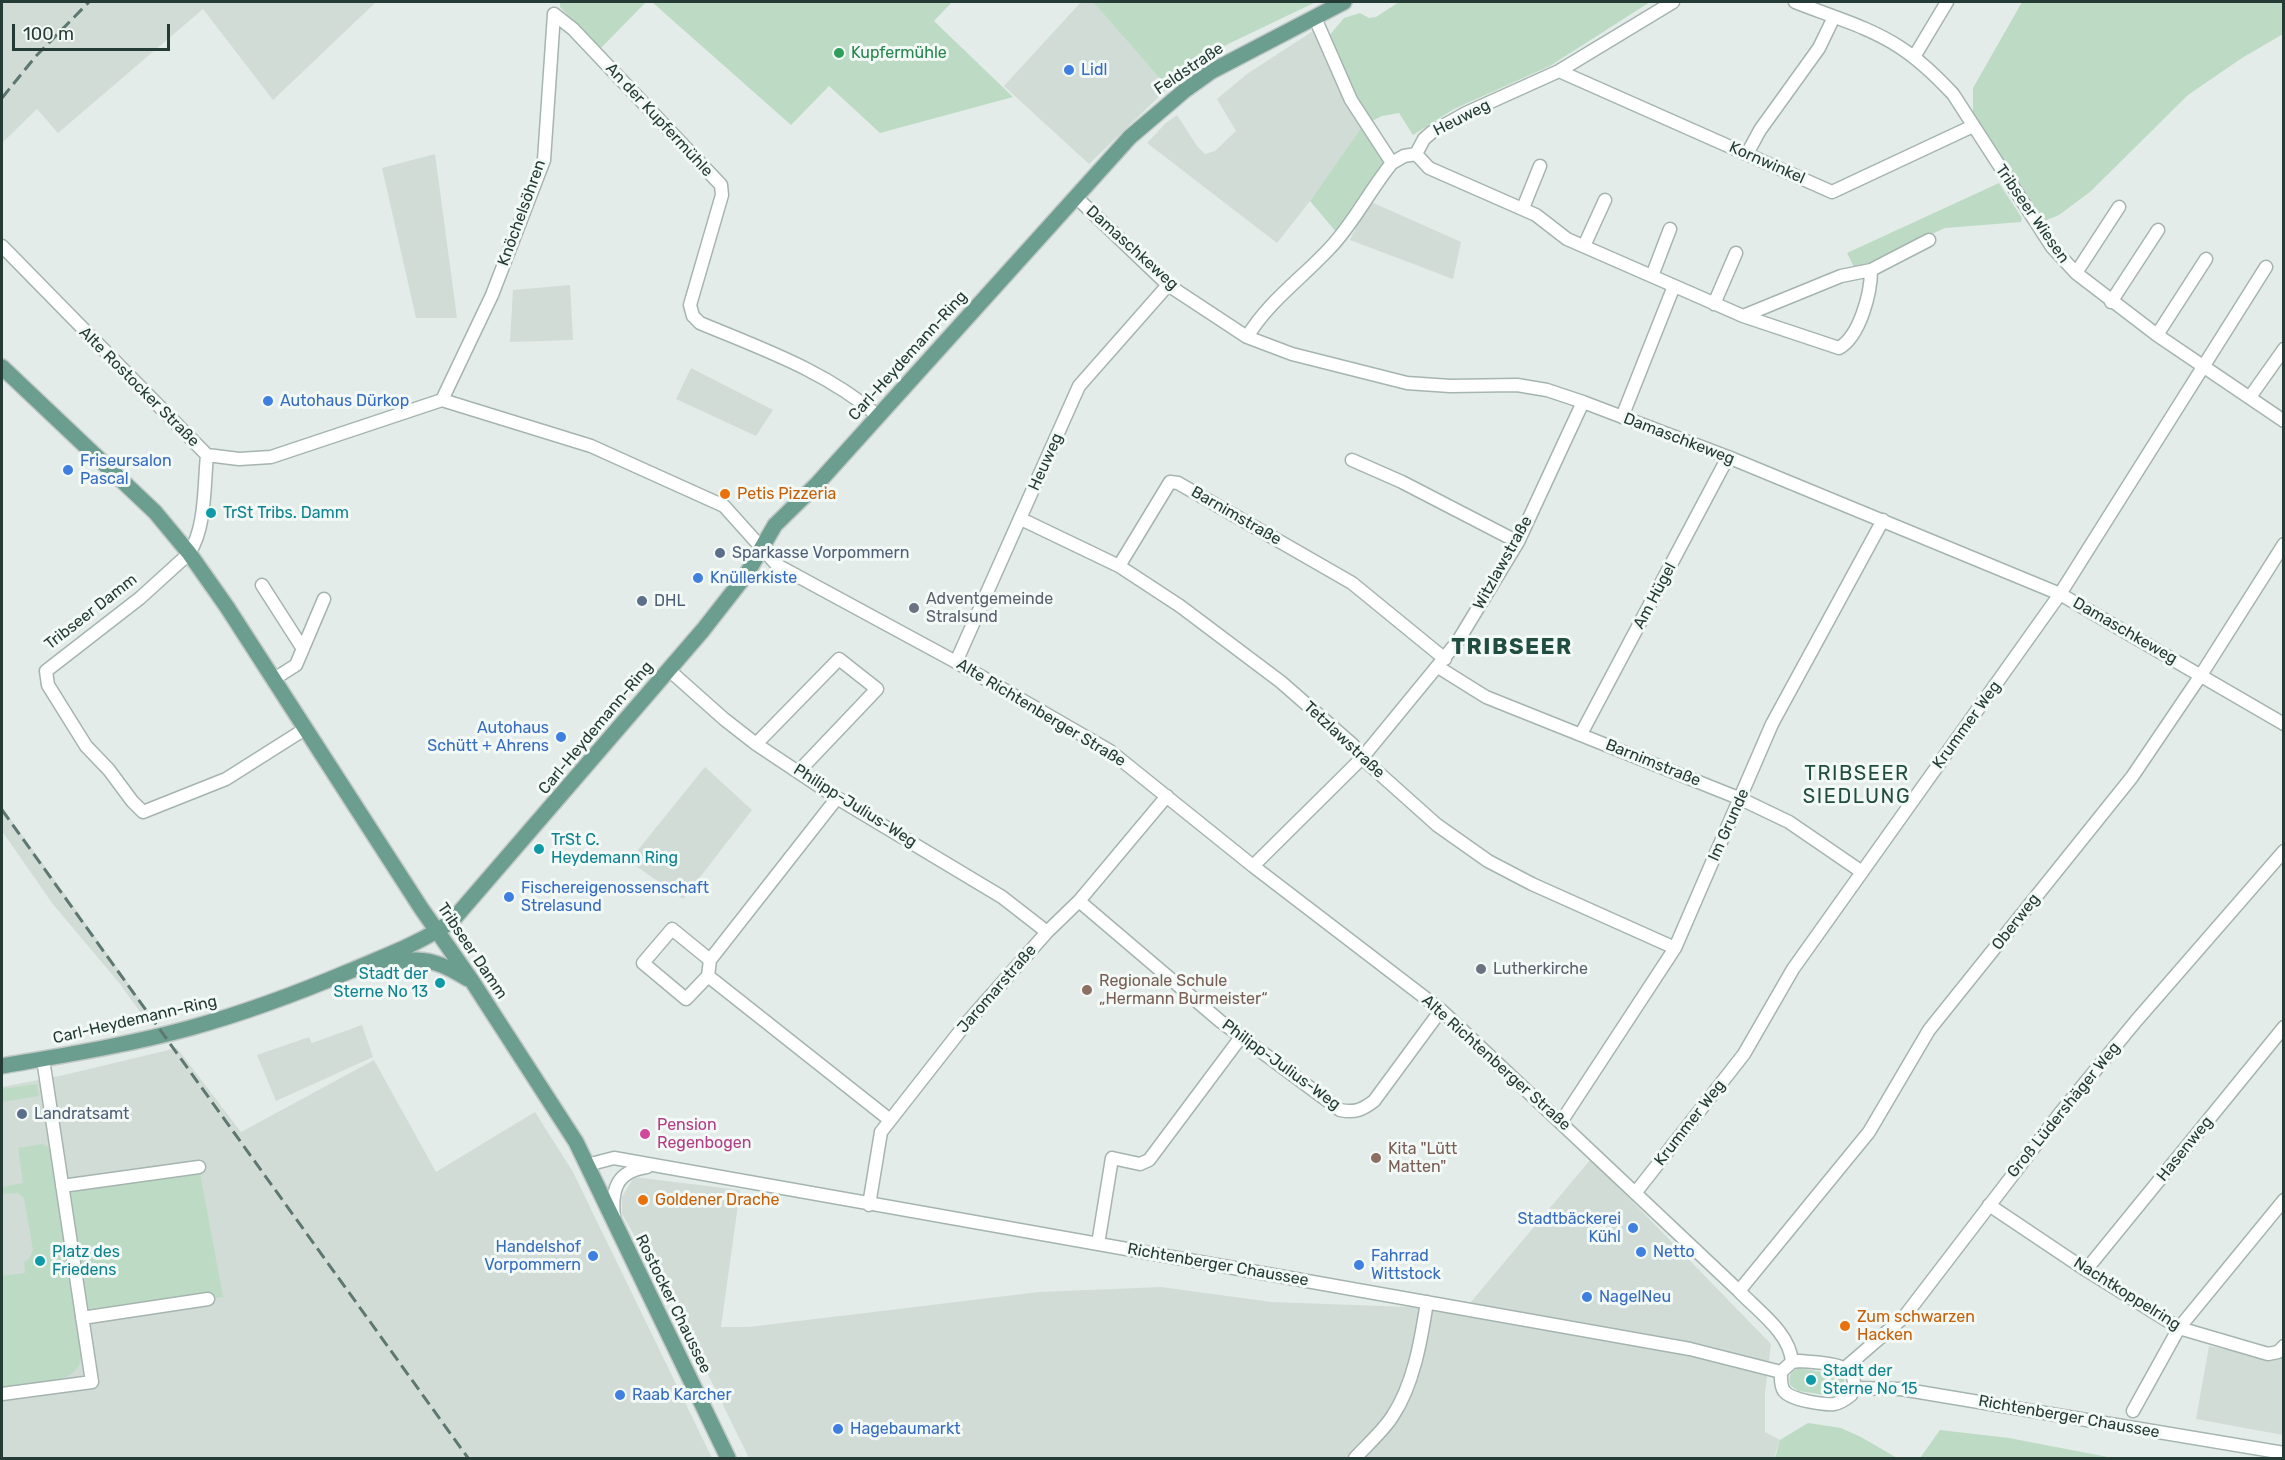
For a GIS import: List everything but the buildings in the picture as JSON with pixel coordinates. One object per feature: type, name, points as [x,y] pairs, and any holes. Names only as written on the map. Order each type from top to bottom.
[{"type":"main road","name":"Feldstraße","points":[[1076,197],[1130,137],[1184,91],[1212,71],[1315,18],[1328,6],[1344,2]]},
{"type":"main road","name":"Carl-Heydemann-Ring","points":[[2,1066],[133,1042],[223,1019],[374,961],[437,932],[452,921],[669,670],[746,575],[775,525],[817,484],[1076,197]]},
{"type":"main road","name":"Tribseer Damm","points":[[2,367],[155,512],[190,551],[437,932],[472,981],[557,1112],[587,1165]]},
{"type":"main road","points":[[374,961],[387,964],[413,960],[428,962],[447,967],[472,981]]},
{"type":"main road","name":"Rostocker Chaussee","points":[[587,1165],[728,1458]]},
{"type":"street","name":"Heuweg","points":[[1392,163],[1397,159],[1416,154],[1424,139],[1448,122],[1559,72],[1673,2]]},
{"type":"street","name":"Tribseer Wiesen","points":[[1796,2],[1900,47],[1935,75],[1953,94],[2052,247],[2076,273],[2157,335],[2283,421]]},
{"type":"street","points":[[1914,57],[1947,2]]},
{"type":"street","name":"Knöchelsöhren","points":[[442,400],[492,295],[544,160],[554,14]]},
{"type":"street","name":"An der Kupfermühle","points":[[554,14],[573,29],[721,185],[722,195],[690,304],[693,316],[700,323],[804,366],[847,391],[878,416]]},
{"type":"street","points":[[1747,154],[1760,130],[1819,48],[1834,17]]},
{"type":"street","points":[[1247,337],[1270,305],[1340,237],[1392,163],[1351,100],[1315,18]]},
{"type":"street","name":"Kornwinkel","points":[[1559,72],[1832,192],[1973,126]]},
{"type":"street","points":[[1416,154],[1429,168],[1523,208],[1567,239],[1743,316],[1839,348],[1845,345],[1856,328],[1871,288],[1871,270]]},
{"type":"street","points":[[1523,208],[1540,166]]},
{"type":"street","name":"Damaschkeweg","points":[[1076,197],[1168,285],[1247,337],[1292,354],[1407,383],[1450,386],[1517,385],[1547,390],[1583,402],[1728,457],[2060,594],[2283,724]]},
{"type":"street","points":[[1584,246],[1605,200]]},
{"type":"street","points":[[2076,273],[2119,207]]},
{"type":"street","points":[[1652,276],[1670,229]]},
{"type":"street","points":[[2111,302],[2158,230]]},
{"type":"street","points":[[1743,316],[1840,276],[1871,270],[1929,240]]},
{"type":"street","name":"Alte Rostocker Straße","points":[[2,246],[207,455],[190,551]]},
{"type":"street","points":[[1714,304],[1736,253]]},
{"type":"street","points":[[2157,335],[2206,258]]},
{"type":"street","name":"Krummer Weg","points":[[1636,1192],[1744,1054],[1793,969],[2060,594],[2265,267]]},
{"type":"street","name":"Heuweg","points":[[956,662],[1079,386],[1168,285]]},
{"type":"street","points":[[1622,417],[1674,286]]},
{"type":"street","points":[[2250,397],[2283,349]]},
{"type":"street","points":[[207,455],[239,459],[271,457],[442,400]]},
{"type":"street","name":"Alte Richtenberger Straße","points":[[442,400],[591,446],[724,506],[761,550],[777,565],[956,662],[1110,751],[1253,866],[1441,1010],[1739,1291],[1785,1339],[1791,1350],[1792,1362]]},
{"type":"street","name":"Witzlawstraße","points":[[1253,866],[1362,758],[1458,641],[1518,542],[1583,402]]},
{"type":"street","name":"Am Hügel","points":[[1581,734],[1728,457]]},
{"type":"street","points":[[1352,460],[1402,482],[1518,542]]},
{"type":"street","name":"Barnimstraße","points":[[1119,566],[1170,482],[1178,483],[1352,583],[1441,663],[1486,697],[1741,799],[1789,822],[1862,872]]},
{"type":"street","name":"Tetzlawstraße","points":[[1021,519],[1119,566],[1180,606],[1281,682],[1353,745],[1362,758],[1437,825],[1488,861],[1532,884],[1675,948]]},
{"type":"street","name":"Im Grunde","points":[[1561,1122],[1675,948],[1772,724],[1883,520]]},
{"type":"street","name":"Oberweg","points":[[1739,1291],[1869,1132],[1929,1030],[2132,777],[2201,675],[2283,544]]},
{"type":"street","name":"Tribseer Damm","points":[[190,551],[140,598],[45,670],[48,685],[86,746],[110,770],[132,801],[143,812],[226,779],[305,729]]},
{"type":"street","points":[[262,585],[303,649]]},
{"type":"street","points":[[274,679],[296,665],[324,599]]},
{"type":"street","points":[[756,744],[839,659],[877,689],[799,771]]},
{"type":"street","name":"Philipp-Julius-Weg","points":[[669,670],[756,744],[837,798],[1002,897],[1047,932]]},
{"type":"street","name":"Jaromarstraße","points":[[869,1205],[881,1132],[964,1026],[1047,932],[1079,901],[1167,796]]},
{"type":"street","points":[[710,960],[672,929],[643,963],[687,999],[708,976],[710,960],[837,798]]},
{"type":"street","name":"Groß Lüdershäger Weg","points":[[1845,1368],[1905,1317],[2061,1112],[2136,1021],[2283,851]]},
{"type":"street","name":"Philipp-Julius-Weg","points":[[1079,901],[1220,1021],[1340,1110],[1353,1113],[1364,1109],[1374,1101],[1441,1010]]},
{"type":"street","points":[[708,976],[890,1120]]},
{"type":"street","name":"Hasenweg","points":[[2086,1270],[2283,1028]]},
{"type":"street","points":[[1098,1244],[1112,1158],[1140,1164],[1149,1160],[1241,1037]]},
{"type":"street","points":[[2,1394],[92,1382],[43,1059]]},
{"type":"street","name":"Richtenberger Chaussee","points":[[587,1165],[614,1158],[654,1167],[1690,1349],[1781,1372]]},
{"type":"street","points":[[62,1186],[199,1167]]},
{"type":"street","name":"Richtenberger Chaussee","points":[[617,1230],[613,1202],[618,1182],[632,1171],[654,1167]]},
{"type":"street","points":[[2133,1412],[2179,1328],[2283,1200]]},
{"type":"street","name":"Nachtkoppelring","points":[[1989,1204],[2086,1270],[2179,1328],[2268,1354],[2281,1349]]},
{"type":"street","points":[[82,1318],[208,1299]]},
{"type":"street","points":[[1355,1458],[1392,1417],[1410,1378],[1422,1330],[1426,1302]]},
{"type":"street","points":[[1799,1360],[1845,1368],[1851,1374],[1854,1388],[1851,1395],[1844,1401],[1834,1404],[1800,1400],[1783,1390],[1781,1372],[1792,1362],[1799,1360]]},
{"type":"street","name":"Richtenberger Chaussee","points":[[1854,1388],[1901,1389],[2283,1453]]},
{"type":"shaded area","points":[[2,2],[376,2],[273,100],[203,9],[58,133],[37,109],[2,143]]},
{"type":"shaded area","points":[[1081,2],[1093,2],[1168,88],[1089,164],[1004,86]]},
{"type":"shaded area","points":[[1316,29],[1363,125],[1310,201],[1277,243],[1147,143],[1177,115],[1197,146],[1205,154],[1215,151],[1236,131],[1217,99],[1247,74]]},
{"type":"shaded area","points":[[435,154],[457,318],[416,318],[382,168]]},
{"type":"shaded area","points":[[1369,201],[1461,242],[1453,279],[1350,240]]},
{"type":"shaded area","points":[[570,285],[573,340],[510,342],[513,290]]},
{"type":"shaded area","points":[[691,368],[773,410],[756,436],[676,399]]},
{"type":"shaded area","points":[[705,767],[752,810],[683,899],[629,861]]},
{"type":"shaded area","points":[[2,807],[155,1021],[148,1023],[120,984],[52,903],[2,831]]},
{"type":"shaded area","points":[[362,1025],[373,1057],[276,1101],[257,1055],[309,1037],[312,1043]]},
{"type":"shaded area","points":[[177,1048],[241,1132],[374,1060],[436,1172],[535,1112],[573,1172],[712,1458],[2,1458],[2,1087]]},
{"type":"shaded area","points":[[1591,1159],[1771,1344],[1765,1393],[1765,1432],[1780,1440],[1774,1458],[749,1458],[675,1307],[622,1214],[622,1197],[634,1177],[740,1190],[721,1327],[749,1327],[1039,1292],[1161,1287],[1271,1302],[1465,1309]]},
{"type":"shaded area","points":[[2209,1346],[2270,1359],[2283,1352],[2283,1435],[2196,1419]]},
{"type":"green space","points":[[560,2],[646,2],[600,49],[560,7]]},
{"type":"green space","name":"Kupfermühle","points":[[652,2],[952,2],[934,21],[1013,97],[880,133],[829,86],[791,125]]},
{"type":"green space","points":[[1093,2],[1316,2],[1228,44],[1200,61],[1168,88]]},
{"type":"green space","points":[[1399,2],[1650,2],[1550,66],[1454,109],[1413,135],[1399,113],[1382,116],[1370,122],[1340,68],[1328,37],[1344,18],[1360,13],[1369,18],[1376,17]]},
{"type":"green space","points":[[2022,2],[2283,2],[2283,34],[2242,58],[2188,95],[2090,192],[2059,215],[2037,224],[1973,126],[1973,88]]},
{"type":"green space","points":[[1363,125],[1384,158],[1385,164],[1365,189],[1337,233],[1310,201]]},
{"type":"green space","points":[[1999,183],[2022,218],[2021,222],[1945,228],[1855,269],[1847,253]]},
{"type":"green space","points":[[37,1084],[39,1096],[2,1102],[2,1089]]},
{"type":"green space","name":"Platz des Friedens","points":[[42,1144],[52,1153],[83,1349],[77,1369],[61,1379],[2,1389],[2,1276],[25,1273],[24,1262],[29,1259],[33,1250],[24,1198],[18,1193],[2,1194],[2,1187],[23,1183],[18,1148]]},
{"type":"green space","points":[[199,1167],[223,1297],[82,1318],[62,1186]]},
{"type":"green space","points":[[1799,1368],[1840,1375],[1844,1379],[1844,1389],[1837,1396],[1798,1391],[1790,1385],[1789,1379],[1792,1372]]},
{"type":"green space","points":[[1808,1423],[1841,1428],[1897,1458],[1775,1458],[1780,1440]]},
{"type":"green space","points":[[1940,1430],[2009,1438],[2113,1458],[1920,1458]]},
{"type":"railway","points":[[2,98],[36,56],[89,2]]},
{"type":"railway","points":[[2,810],[468,1458]]},
{"type":"place","name":"Kupfermühle","points":[[839,53]]},
{"type":"place","name":"Lidl","points":[[1069,70]]},
{"type":"place","name":"Autohaus Dürkop","points":[[268,401]]},
{"type":"place","name":"Friseursalon Pascal","points":[[68,470]]},
{"type":"place","name":"Petis Pizzeria","points":[[725,494]]},
{"type":"place","name":"TrSt Tribs. Damm","points":[[211,513]]},
{"type":"place","name":"Sparkasse Vorpommern","points":[[720,553]]},
{"type":"place","name":"Knüllerkiste","points":[[698,578]]},
{"type":"place","name":"DHL","points":[[642,601]]},
{"type":"place","name":"Adventgemeinde Stralsund","points":[[914,608]]},
{"type":"place","name":"Autohaus Schütt + Ahrens","points":[[561,737]]},
{"type":"place","name":"TrSt C. Heydemann Ring","points":[[539,849]]},
{"type":"place","name":"Fischereigenossenschaft Strelasund","points":[[509,897]]},
{"type":"place","name":"Lutherkirche","points":[[1481,969]]},
{"type":"place","name":"Stadt der Sterne No 13","points":[[440,983]]},
{"type":"place","name":"Regionale Schule „Hermann Burmeister“","points":[[1087,990]]},
{"type":"place","name":"Landratsamt","points":[[22,1114]]},
{"type":"place","name":"Pension Regenbogen","points":[[645,1134]]},
{"type":"place","name":"Kita \"Lütt Matten\"","points":[[1376,1158]]},
{"type":"place","name":"Goldener Drache","points":[[643,1200]]},
{"type":"place","name":"Stadtbäckerei Kühl","points":[[1633,1228]]},
{"type":"place","name":"Netto","points":[[1641,1252]]},
{"type":"place","name":"Handelshof Vorpommern","points":[[593,1256]]},
{"type":"place","name":"Platz des Friedens","points":[[40,1261]]},
{"type":"place","name":"Fahrrad Wittstock","points":[[1359,1265]]},
{"type":"place","name":"NagelNeu","points":[[1587,1297]]},
{"type":"place","name":"Zum schwarzen Hacken","points":[[1845,1326]]},
{"type":"place","name":"Stadt der Sterne No 15","points":[[1811,1380]]},
{"type":"place","name":"Raab Karcher","points":[[620,1395]]},
{"type":"place","name":"Hagebaumarkt","points":[[838,1429]]},
{"type":"district","name":"TRIBSEER","points":[[1512,648]]},
{"type":"district","name":"TRIBSEER SIEDLUNG","points":[[1857,786]]}]
